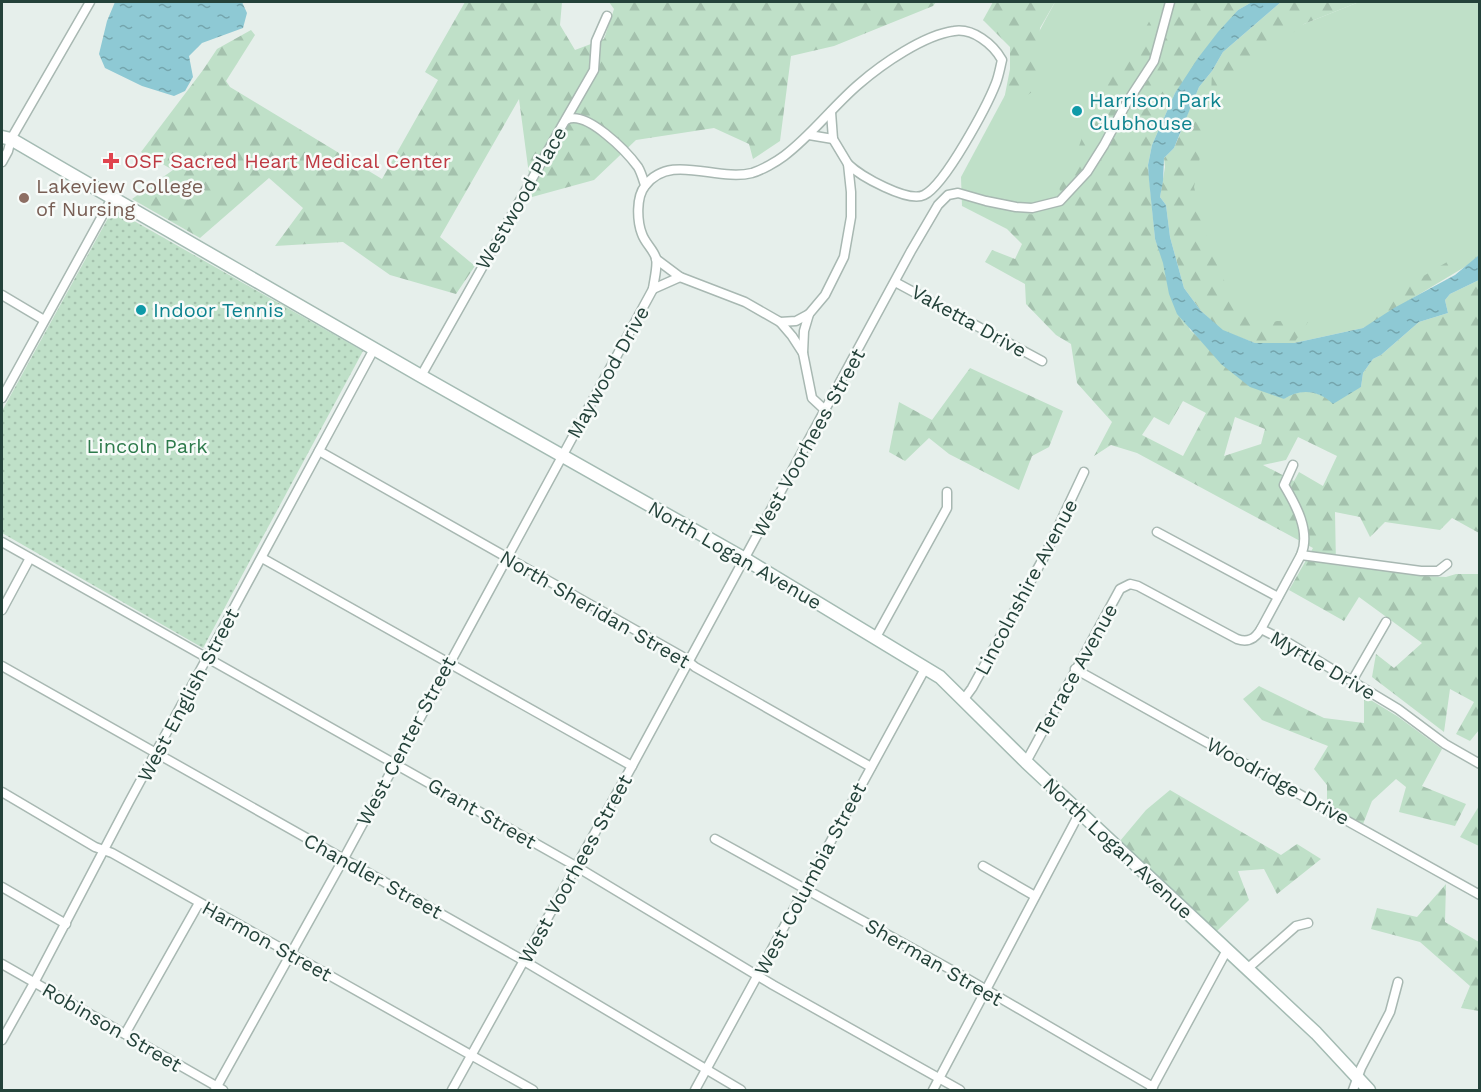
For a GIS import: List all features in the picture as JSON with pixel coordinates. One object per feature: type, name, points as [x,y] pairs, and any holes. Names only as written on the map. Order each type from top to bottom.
[{"type":"street","points":[[2,162],[8,151],[5,141],[90,2]]},
{"type":"street","name":"West Voorhees Street","points":[[452,1090],[632,766],[938,205],[948,195],[958,193],[1016,207],[1032,208],[1060,201],[1087,172],[1154,61],[1170,2]]},
{"type":"street","name":"Westwood Place","points":[[421,376],[594,70],[596,41],[607,16]]},
{"type":"street","points":[[639,168],[658,172],[675,168],[726,175],[752,173],[782,157],[810,135],[860,83],[905,51],[937,36],[955,31],[965,31],[991,45],[1002,60],[995,86],[953,164],[937,184],[922,196],[905,195],[875,182],[848,164]]},
{"type":"street","points":[[780,322],[796,321],[809,314],[825,295],[844,257],[851,192],[848,164],[833,139],[831,112]]},
{"type":"street","points":[[566,120],[570,117],[580,118],[607,134],[639,168],[645,185]]},
{"type":"street","name":"North Logan Avenue","points":[[2,130],[5,141],[112,198],[745,559],[926,667],[964,699],[1026,762],[1316,1034],[1369,1090]]},
{"type":"street","points":[[810,135],[833,139]]},
{"type":"street","points":[[658,172],[641,191],[639,206],[642,234],[656,259],[680,277],[745,302],[780,322],[803,353]]},
{"type":"street","points":[[2,398],[112,198]]},
{"type":"street","name":"Maywood Drive","points":[[562,455],[653,289],[656,259]]},
{"type":"street","name":"Maywood Drive","points":[[653,289],[680,277]]},
{"type":"street","name":"Vaketta Drive","points":[[895,282],[1042,361]]},
{"type":"street","points":[[2,296],[44,320]]},
{"type":"street","points":[[809,314],[804,331],[803,353],[812,398],[825,411]]},
{"type":"street","name":"West English Street","points":[[2,1040],[374,349]]},
{"type":"street","name":"North Sheridan Street","points":[[319,451],[871,767]]},
{"type":"street","name":"West Center Street","points":[[218,1089],[562,455]]},
{"type":"street","points":[[1261,629],[1306,545],[1305,533],[1293,500],[1284,485],[1293,465]]},
{"type":"street","name":"Lincolnshire Avenue","points":[[964,699],[1044,557],[1084,472]]},
{"type":"street","points":[[876,638],[947,508],[947,492]]},
{"type":"street","points":[[1157,532],[1278,597]]},
{"type":"street","name":"Grant Street","points":[[2,542],[576,867],[758,975],[960,1090]]},
{"type":"street","points":[[1301,555],[1421,571],[1438,571],[1447,564]]},
{"type":"street","points":[[2,610],[30,558]]},
{"type":"street","points":[[262,558],[632,766]]},
{"type":"street","name":"Myrtle Drive","points":[[1130,584],[1138,586],[1237,639],[1251,640],[1261,629],[1287,642],[1398,709],[1444,744],[1479,764]]},
{"type":"street","name":"Terrace Avenue","points":[[1026,762],[1120,589],[1130,584]]},
{"type":"street","points":[[1352,681],[1386,622]]},
{"type":"street","name":"Chandler Street","points":[[2,666],[524,961],[741,1090]]},
{"type":"street","name":"West Columbia Street","points":[[695,1090],[926,667]]},
{"type":"street","name":"Woodridge Drive","points":[[1076,669],[1479,895]]},
{"type":"street","name":"Harmon Street","points":[[2,792],[533,1090]]},
{"type":"street","points":[[933,1090],[1080,812]]},
{"type":"street","name":"Sherman Street","points":[[715,840],[881,930],[1152,1089]]},
{"type":"street","points":[[983,866],[1035,896]]},
{"type":"street","points":[[2,887],[66,924]]},
{"type":"street","points":[[125,1034],[199,903]]},
{"type":"street","points":[[1247,969],[1296,926],[1308,923]]},
{"type":"street","points":[[1152,1089],[1227,950]]},
{"type":"street","name":"Robinson Street","points":[[2,964],[218,1089]]},
{"type":"street","points":[[1353,1090],[1361,1068],[1390,1012],[1398,982]]},
{"type":"green space","points":[[465,2],[562,2],[560,25],[575,50],[604,39],[614,9],[609,2],[936,2],[933,6],[834,46],[791,56],[780,141],[753,159],[749,144],[714,128],[636,140],[594,180],[532,197],[519,99],[440,237],[475,266],[456,294],[390,275],[343,242],[275,246],[303,208],[269,178],[200,238],[132,199],[173,170],[141,152],[217,49],[251,30],[255,35],[226,81],[230,87],[382,179],[438,80],[425,72]]},
{"type":"green space","points":[[993,2],[1055,2],[1040,28],[1036,89],[1001,115],[1010,69],[1010,47],[983,20]]},
{"type":"green space","points":[[1055,2],[1222,2],[1057,223],[1007,229],[962,206],[961,177]]},
{"type":"green space","points":[[1174,2],[1252,2],[1238,10],[1175,93],[1152,145],[1148,165],[1155,239],[1190,330],[1201,340],[1284,399],[1294,394],[1311,392],[1328,399],[1361,387],[1363,373],[1373,359],[1381,355],[1419,322],[1448,313],[1445,300],[1450,294],[1479,280],[1479,533],[1452,518],[1440,530],[1385,522],[1370,537],[1360,517],[1335,512],[1336,565],[1425,576],[1479,574],[1479,730],[1470,741],[1456,734],[1474,702],[1450,689],[1444,732],[1372,677],[1376,654],[1394,668],[1422,643],[1359,597],[1344,621],[1289,590],[1313,548],[1137,453],[1111,445],[1094,456],[1112,422],[1077,383],[1071,344],[1056,335],[1026,304],[1025,284],[985,262],[992,250],[1015,259],[1022,244],[1007,229],[1008,213],[1044,215],[1063,207],[1059,186],[1079,146],[1102,82],[1134,49],[1151,18]],"holes":[[[1183,401],[1206,413],[1183,456],[1142,435],[1154,417],[1169,425]],[[1235,417],[1265,429],[1261,444],[1224,456]],[[1298,437],[1337,456],[1323,486],[1299,472],[1294,481],[1263,465],[1286,460]]]},
{"type":"green space","points":[[1281,2],[1359,2],[1304,24],[1211,97],[1212,71],[1223,52]]},
{"type":"green space","points":[[1359,2],[1479,2],[1479,255],[1363,328],[1294,343],[1255,343],[1162,192],[1185,120],[1199,87],[1212,71],[1304,24]]},
{"type":"green space","points":[[1192,106],[1201,123],[1201,152],[1194,187],[1210,249],[1228,289],[1258,327],[1277,321],[1308,322],[1294,343],[1255,343],[1223,331],[1201,311],[1184,288],[1170,237],[1166,205],[1160,197],[1165,167],[1164,158],[1174,148]]},
{"type":"green space","name":"Lincoln Park","points":[[113,209],[363,351],[203,648],[2,533],[2,411]]},
{"type":"green space","points":[[1479,243],[1479,255],[1468,265],[1363,328],[1388,297]]},
{"type":"green space","points":[[970,368],[1063,411],[1049,447],[1032,456],[1019,490],[949,454],[929,438],[905,461],[889,452],[899,402],[932,420]]},
{"type":"green space","points":[[1259,686],[1324,718],[1364,723],[1364,696],[1397,716],[1442,749],[1422,786],[1466,804],[1455,826],[1399,812],[1406,787],[1396,779],[1372,801],[1363,824],[1327,804],[1327,785],[1314,769],[1328,746],[1262,720],[1243,699]]},
{"type":"green space","points":[[1170,790],[1281,855],[1297,844],[1321,859],[1277,894],[1264,869],[1238,871],[1249,900],[1216,932],[1120,841],[1146,810]]},
{"type":"green space","points":[[1479,806],[1479,846],[1460,837]]},
{"type":"green space","points":[[1446,884],[1445,922],[1479,942],[1479,1011],[1461,1008],[1470,986],[1420,942],[1371,929],[1377,908],[1417,917]]},
{"type":"water","points":[[115,2],[242,2],[247,13],[243,28],[202,43],[189,56],[193,77],[185,91],[174,96],[142,86],[105,68],[99,54],[107,21]]},
{"type":"water","points":[[1252,2],[1281,2],[1223,52],[1199,87],[1174,148],[1164,158],[1160,197],[1166,205],[1170,237],[1184,288],[1201,311],[1223,330],[1255,343],[1294,343],[1363,328],[1394,308],[1455,275],[1479,255],[1479,280],[1450,294],[1445,300],[1448,313],[1419,322],[1381,355],[1373,359],[1363,373],[1361,387],[1333,404],[1316,393],[1296,393],[1284,399],[1250,387],[1221,364],[1177,314],[1169,294],[1163,263],[1155,239],[1148,165],[1152,145],[1175,93],[1198,58],[1238,10]]},
{"type":"place","name":"Harrison Park Clubhouse","points":[[1077,111]]},
{"type":"place","name":"OSF Sacred Heart Medical Center","points":[[111,161]]},
{"type":"place","name":"Lakeview College of Nursing","points":[[24,198]]},
{"type":"place","name":"Indoor Tennis","points":[[141,310]]}]
